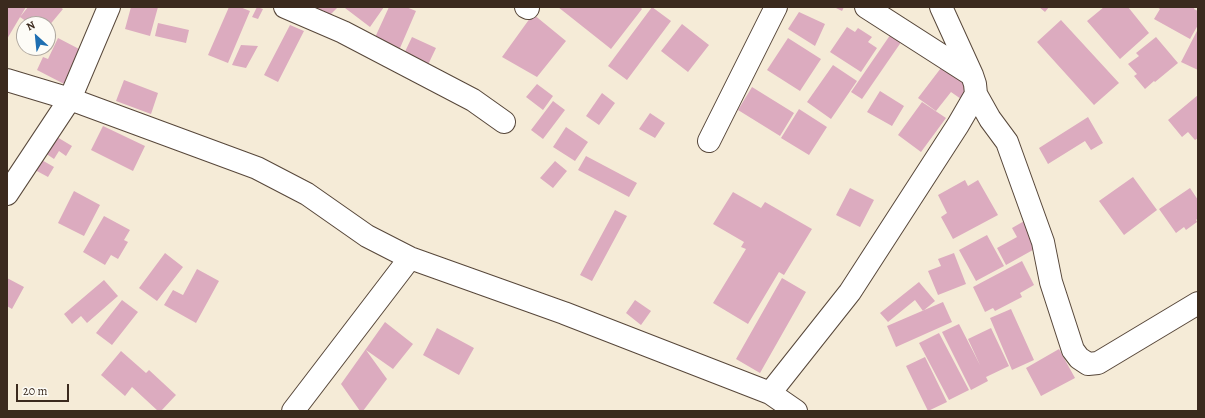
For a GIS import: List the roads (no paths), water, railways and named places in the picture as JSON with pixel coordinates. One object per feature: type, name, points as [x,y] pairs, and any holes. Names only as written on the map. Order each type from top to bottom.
[{"type":"street","points":[[7,194],[70,99],[109,7]]},
{"type":"street","points":[[285,7],[343,32],[460,92],[504,122]]},
{"type":"street","points":[[710,141],[776,7]]},
{"type":"street","points":[[866,7],[974,84]]},
{"type":"street","points":[[941,7],[990,119],[998,132],[1007,142],[1043,242],[1051,282],[1073,350],[1079,358],[1088,364],[1098,363],[1198,303]]},
{"type":"street","points":[[7,80],[70,99],[257,168],[307,194],[367,236],[410,258],[564,313],[770,393],[796,411]]},
{"type":"street","points":[[770,393],[850,292],[958,125],[974,84]]},
{"type":"street","points":[[293,411],[410,258]]}]
